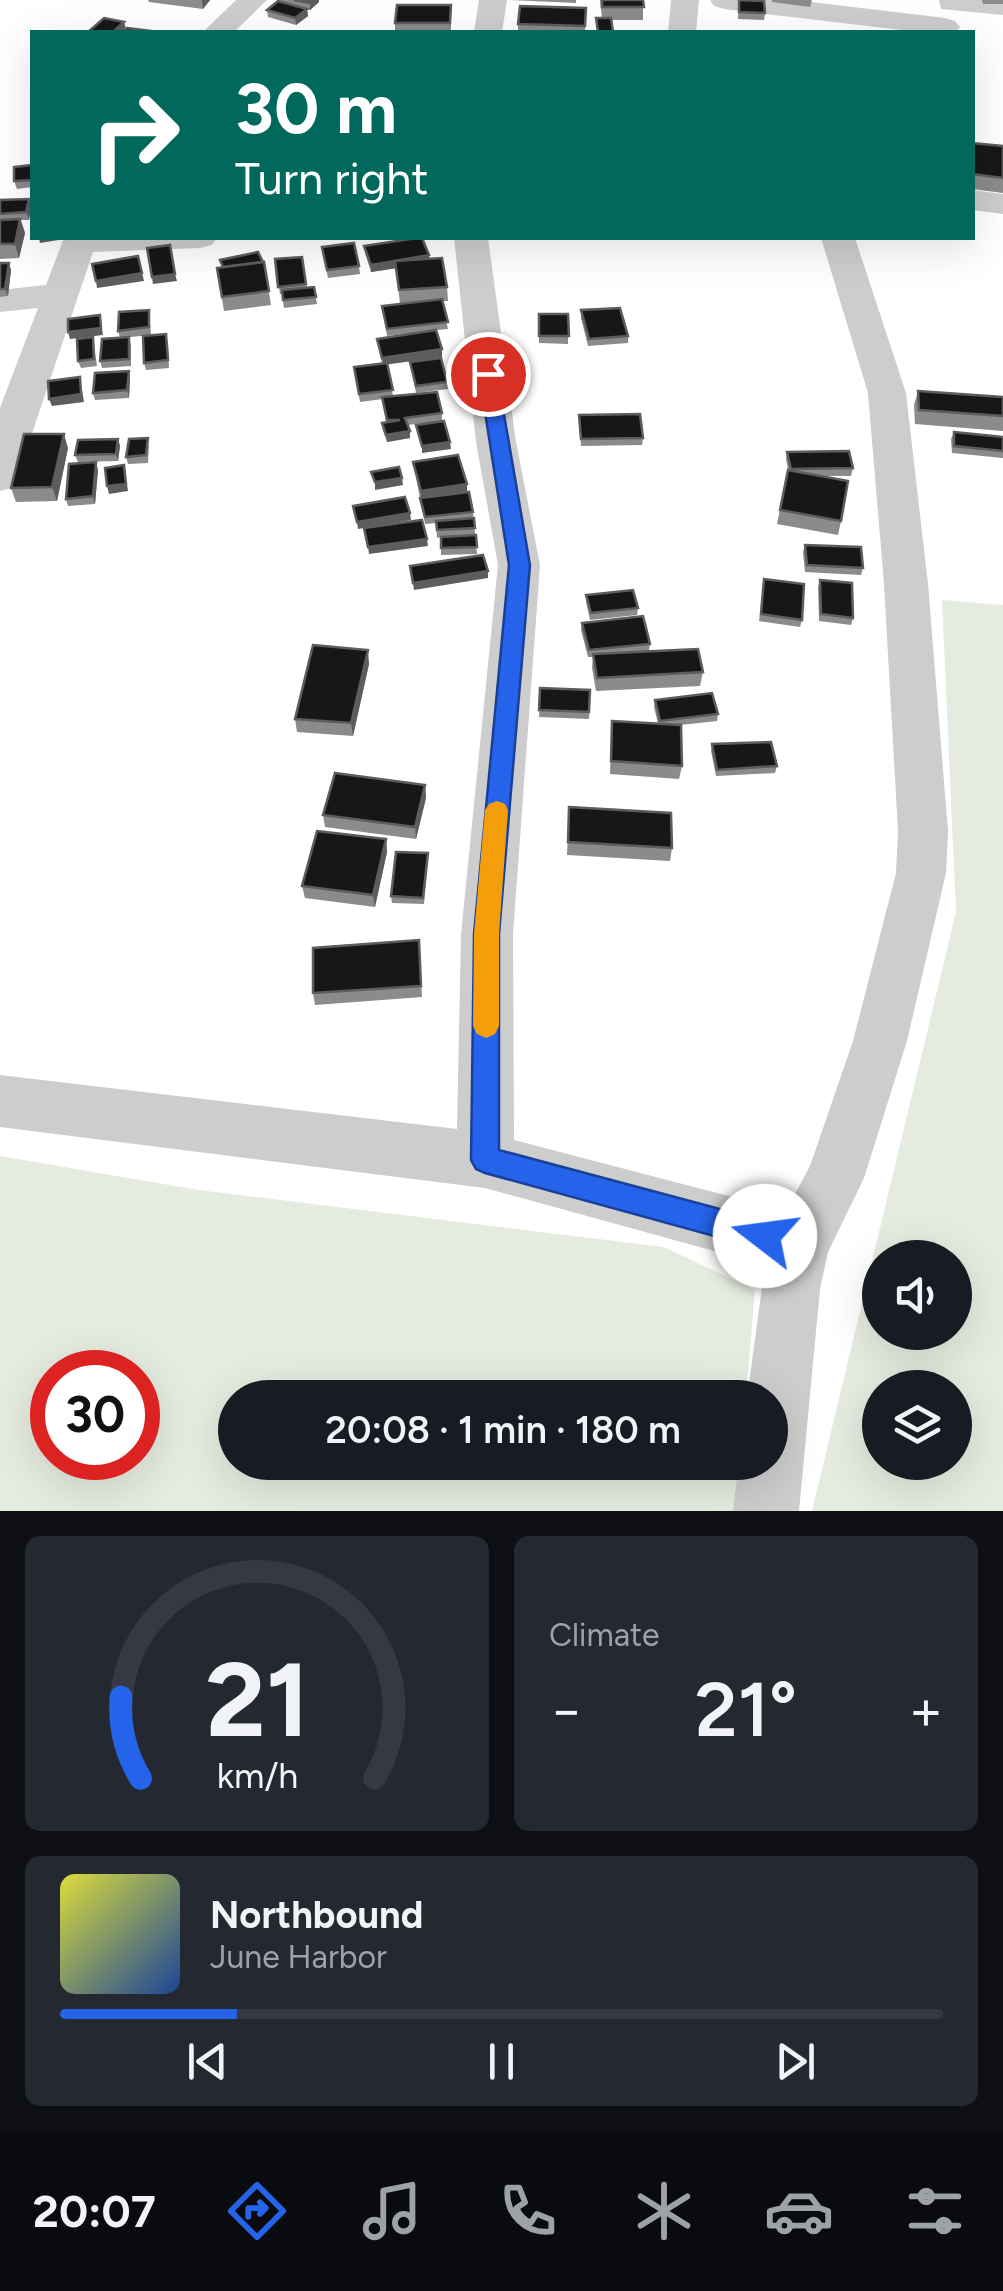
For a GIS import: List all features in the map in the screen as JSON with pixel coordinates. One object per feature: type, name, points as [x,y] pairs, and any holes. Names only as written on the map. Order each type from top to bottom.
[{"type":"street","points":[[219,30],[253,0]]},
{"type":"street","points":[[488,30],[493,0]]},
{"type":"street","points":[[682,30],[685,0]]},
{"type":"street","points":[[724,0],[947,16],[1003,6]]},
{"type":"street","points":[[975,200],[1003,204]]},
{"type":"street","points":[[0,478],[58,294],[80,240]]},
{"type":"street","points":[[471,240],[496,442],[520,565],[487,934],[485,1160]]},
{"type":"street","points":[[766,1511],[790,1290],[800,1245],[835,1178],[880,1041],[920,873],[923,831],[910,641],[906,395],[839,240]]},
{"type":"street","points":[[0,301],[58,294]]},
{"type":"street","points":[[0,1101],[485,1160],[800,1245]]},
{"type":"shaded area","points":[[942,600],[1003,605],[1003,1511],[812,1511],[862,1303],[862,1350],[972,1350],[972,1240],[877,1240],[956,912]]},
{"type":"shaded area","points":[[0,1156],[198,1190],[664,1247],[755,1290],[747,1380],[218,1380],[218,1480],[739,1480],[736,1511],[0,1511]]},
{"type":"building","points":[[602,0],[643,0],[644,7],[602,7]]},
{"type":"building","points":[[739,0],[764,1],[765,13],[739,12]]},
{"type":"building","points":[[278,1],[307,9],[295,18],[267,10]]},
{"type":"building","points":[[397,5],[451,5],[450,23],[395,23]]},
{"type":"building","points":[[520,6],[586,8],[585,26],[518,24]]},
{"type":"building","points":[[104,18],[124,22],[115,30],[90,30]]},
{"type":"building","points":[[596,18],[611,18],[613,30],[598,30]]},
{"type":"building","points":[[975,143],[1003,146],[1003,178],[975,174]]},
{"type":"building","points":[[30,165],[30,180],[14,181],[14,167]]},
{"type":"building","points":[[29,199],[26,212],[0,214],[0,200]]},
{"type":"building","points":[[20,219],[15,244],[0,244],[0,220]]},
{"type":"building","points":[[423,240],[429,255],[371,265],[364,246]]},
{"type":"building","points":[[354,243],[359,266],[327,270],[322,247]]},
{"type":"building","points":[[170,245],[175,274],[152,277],[147,248]]},
{"type":"building","points":[[258,252],[263,262],[223,267],[220,260]]},
{"type":"building","points":[[138,256],[142,273],[96,281],[92,264]]},
{"type":"building","points":[[302,257],[306,284],[278,287],[275,259]]},
{"type":"building","points":[[442,258],[447,287],[399,290],[395,261]]},
{"type":"building","points":[[264,262],[269,291],[222,297],[217,268]]},
{"type":"building","points":[[0,263],[9,263],[5,289],[0,289]]},
{"type":"building","points":[[314,287],[316,297],[283,300],[282,290]]},
{"type":"building","points":[[442,299],[448,322],[387,329],[382,306]]},
{"type":"building","points":[[620,308],[628,336],[589,339],[581,310]]},
{"type":"building","points":[[149,310],[149,327],[118,331],[119,312]]},
{"type":"building","points":[[539,314],[568,314],[569,336],[539,336]]},
{"type":"building","points":[[100,315],[101,328],[68,332],[68,319]]},
{"type":"building","points":[[436,330],[442,349],[382,358],[377,339]]},
{"type":"building","points":[[166,334],[168,360],[144,363],[143,336]]},
{"type":"building","points":[[93,337],[94,359],[78,361],[77,339]]},
{"type":"building","points":[[129,337],[129,359],[100,361],[102,339]]},
{"type":"building","points":[[441,358],[447,382],[416,386],[410,362]]},
{"type":"building","points":[[387,363],[393,390],[359,394],[354,367]]},
{"type":"building","points":[[129,371],[127,390],[93,393],[95,373]]},
{"type":"building","points":[[80,377],[81,394],[49,399],[48,381]]},
{"type":"building","points":[[918,391],[1003,397],[1003,416],[919,410]]},
{"type":"building","points":[[437,392],[442,413],[405,418],[410,431],[386,435],[382,423],[400,420],[387,420],[382,397]]},
{"type":"building","points":[[640,414],[643,438],[581,439],[579,415]]},
{"type":"building","points":[[444,421],[450,442],[422,446],[416,425]]},
{"type":"building","points":[[954,432],[1003,437],[1003,451],[954,446]]},
{"type":"building","points":[[24,434],[64,434],[52,487],[11,488]]},
{"type":"building","points":[[148,438],[146,455],[126,457],[129,439]]},
{"type":"building","points":[[118,439],[116,454],[75,455],[78,440]]},
{"type":"building","points":[[849,451],[853,468],[791,469],[787,452]]},
{"type":"building","points":[[458,455],[467,484],[421,491],[413,462]]},
{"type":"building","points":[[96,462],[93,496],[66,499],[69,464]]},
{"type":"building","points":[[124,465],[126,484],[107,486],[105,468]]},
{"type":"building","points":[[399,467],[402,478],[375,482],[371,472]]},
{"type":"building","points":[[788,470],[848,481],[841,521],[780,510]]},
{"type":"building","points":[[469,492],[473,512],[425,517],[420,498]]},
{"type":"building","points":[[405,497],[410,513],[357,522],[353,506]]},
{"type":"building","points":[[474,518],[475,528],[437,530],[436,521]]},
{"type":"building","points":[[422,520],[427,539],[368,547],[364,528]]},
{"type":"building","points":[[476,535],[477,547],[441,548],[441,537]]},
{"type":"building","points":[[805,545],[861,547],[863,568],[807,565]]},
{"type":"building","points":[[483,555],[488,571],[413,583],[410,566]]},
{"type":"building","points":[[764,579],[804,584],[802,620],[761,614]]},
{"type":"building","points":[[820,580],[852,583],[853,618],[821,614]]},
{"type":"building","points":[[633,590],[638,608],[591,613],[586,595]]},
{"type":"building","points":[[643,616],[650,644],[589,650],[582,623]]},
{"type":"building","points":[[313,645],[368,650],[351,723],[295,719]]},
{"type":"building","points":[[698,649],[703,672],[597,678],[593,654]]},
{"type":"building","points":[[540,688],[590,690],[589,712],[539,710]]},
{"type":"building","points":[[712,693],[718,714],[660,721],[655,700]]},
{"type":"building","points":[[612,721],[681,725],[682,766],[611,761]]},
{"type":"building","points":[[771,742],[777,766],[717,770],[712,744]]},
{"type":"building","points":[[335,773],[425,785],[415,827],[323,815]]},
{"type":"building","points":[[569,807],[671,813],[672,848],[568,842]]},
{"type":"building","points":[[317,831],[386,839],[373,895],[302,886]]},
{"type":"building","points":[[396,852],[428,853],[423,898],[391,896]]},
{"type":"building","points":[[419,940],[421,986],[313,993],[313,948]]},
{"type":"slow traffic","points":[[486,1026],[487,934],[497,810]]},
{"type":"route","points":[[488,374],[496,442],[520,565],[516,644],[487,934],[485,1160],[765,1236]]}]
